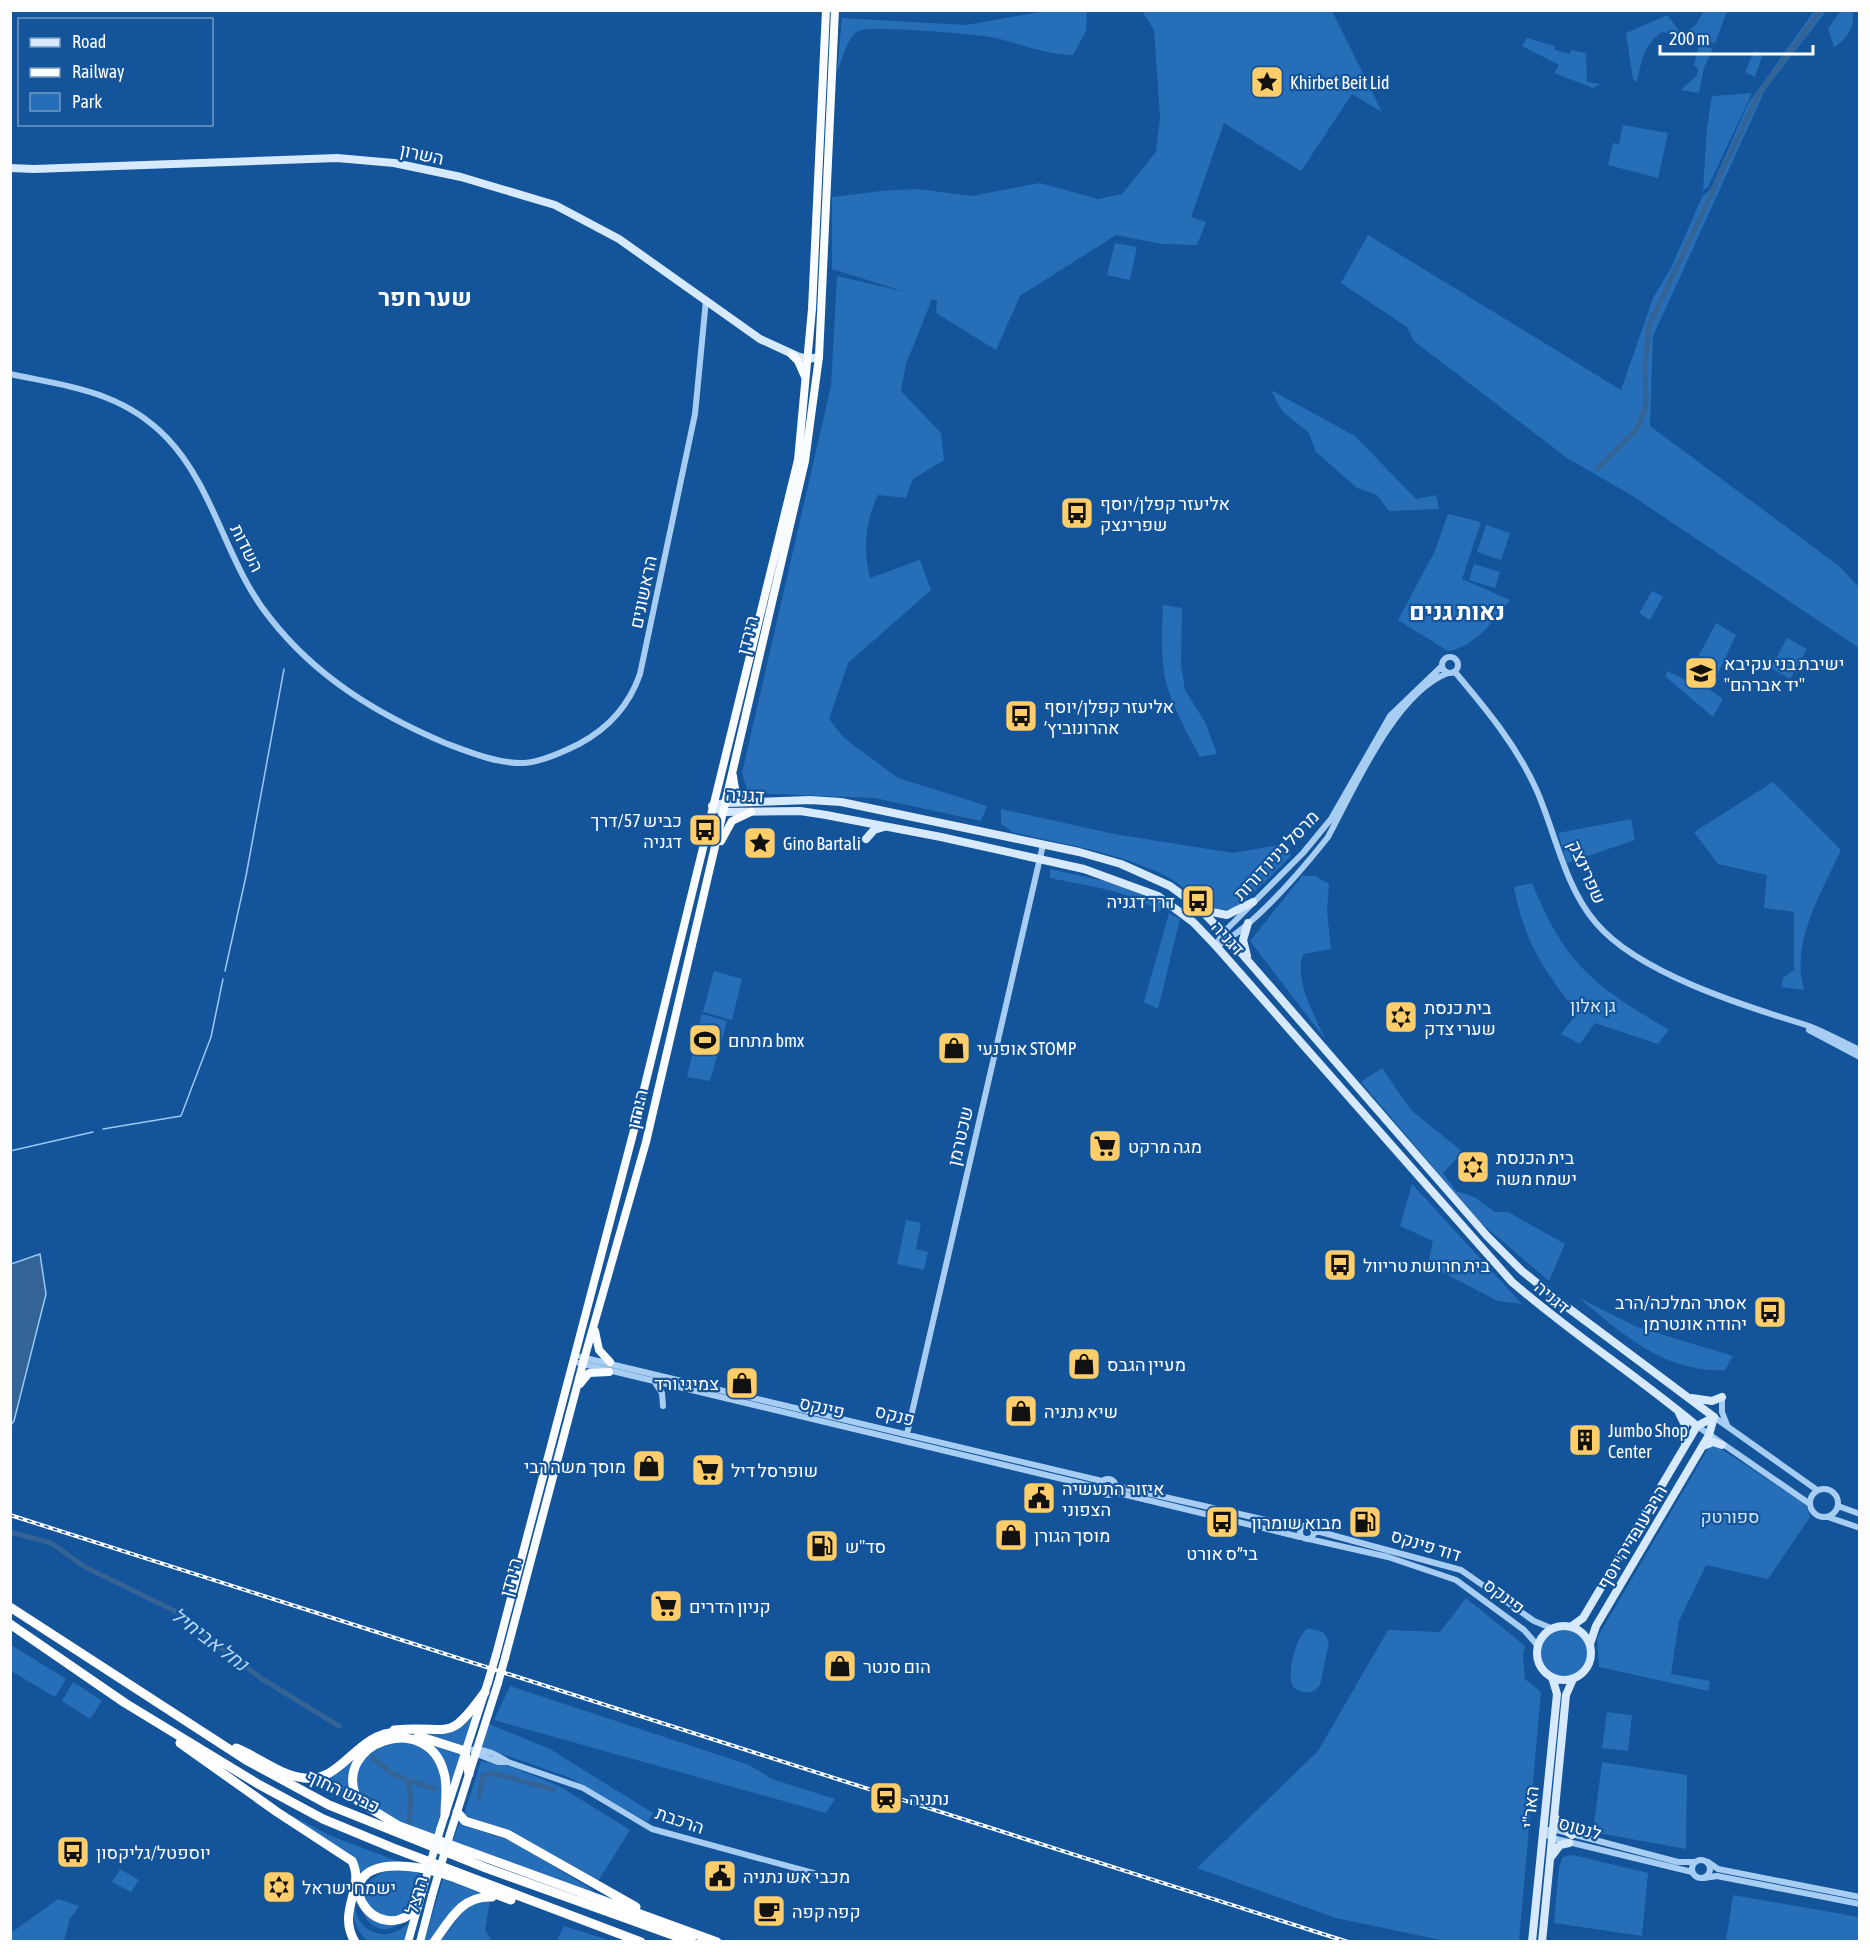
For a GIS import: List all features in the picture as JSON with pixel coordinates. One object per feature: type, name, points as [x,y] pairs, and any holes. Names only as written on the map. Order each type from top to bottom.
[{"type":"highway","name":"הירדן","points":[[433,1854],[445,1814],[473,1751],[498,1683],[501,1656],[574,1359],[633,1134],[798,460],[809,356],[826,10]]},
{"type":"highway","name":"הירדן","points":[[473,1751],[473,1729],[488,1682],[501,1656],[646,1142],[805,461],[819,357],[835,10]]},
{"type":"highway","points":[[806,382],[800,364],[793,353],[805,347],[810,335]]},
{"type":"highway","points":[[732,767],[736,795],[750,802]]},
{"type":"highway","points":[[710,872],[726,828],[739,816],[751,813]]},
{"type":"highway","points":[[595,1322],[595,1337],[599,1350],[610,1362]]},
{"type":"highway","points":[[575,1396],[586,1375],[596,1371],[609,1372]]},
{"type":"highway","name":"כביש החוף","points":[[10,1607],[246,1760],[329,1805],[486,1868],[693,1941]]},
{"type":"highway","name":"כביש החוף","points":[[10,1624],[125,1703],[258,1784],[323,1819],[552,1909],[641,1941]]},
{"type":"highway","points":[[225,1745],[249,1754],[286,1774],[311,1779],[321,1777],[335,1769],[364,1743],[378,1735],[398,1730],[438,1731],[456,1728],[485,1692]]},
{"type":"highway","points":[[125,1703],[277,1812],[349,1858],[356,1872],[348,1910],[348,1928],[355,1941]]},
{"type":"highway","points":[[378,1735],[406,1733],[473,1751],[469,1774],[457,1812],[465,1821],[507,1834],[602,1891],[675,1927]]},
{"type":"highway","points":[[445,1814],[445,1774],[438,1758],[422,1743],[406,1738],[390,1738],[368,1749],[357,1762],[353,1778],[358,1801],[399,1826],[717,1941]]},
{"type":"highway","name":"הרצל","points":[[420,1941],[457,1812]]},
{"type":"highway","name":"הרצל","points":[[408,1941],[433,1854]]},
{"type":"highway","points":[[364,1922],[358,1906],[361,1890],[368,1877],[387,1867],[405,1866],[437,1873],[514,1901]]},
{"type":"highway","points":[[434,1941],[460,1907],[472,1899],[493,1897],[552,1909]]},
{"type":"highway","points":[[396,1931],[405,1924],[417,1908]]},
{"type":"highway","points":[[348,1910],[351,1924],[363,1941]]},
{"type":"main road","name":"השרון","points":[[10,168],[337,158],[394,163],[461,177],[555,205],[619,239],[760,339],[782,350],[819,357]]},
{"type":"main road","name":"דגניה","points":[[712,806],[726,802],[810,800],[849,803],[1079,852],[1148,874],[1170,886],[1199,908],[1230,939],[1487,1236],[1522,1272],[1714,1417]]},
{"type":"main road","name":"דגניה","points":[[712,806],[723,812],[807,812],[893,827],[1040,859],[1116,879],[1158,896],[1193,922],[1216,946],[1512,1282],[1557,1321],[1697,1426]]},
{"type":"main road","points":[[866,838],[874,830],[893,827]]},
{"type":"main road","points":[[1199,908],[1227,915],[1253,902]]},
{"type":"main road","points":[[1248,923],[1244,940],[1248,961]]},
{"type":"main road","points":[[1686,1396],[1712,1401],[1722,1397]]},
{"type":"main road","points":[[1677,1409],[1685,1425],[1684,1449]]},
{"type":"main road","points":[[1697,1426],[1714,1417]]},
{"type":"main road","name":"הרב עובדיה יוסף","points":[[1590,1644],[1596,1626],[1709,1435],[1714,1417]]},
{"type":"main road","name":"הרב עובדיה יוסף","points":[[1572,1626],[1583,1618],[1697,1426]]},
{"type":"main road","points":[[1702,1447],[1713,1442],[1722,1445]]},
{"type":"main road","points":[[1572,1626],[1583,1633],[1590,1644],[1589,1665],[1573,1679],[1552,1677],[1538,1662],[1538,1646],[1542,1637],[1551,1628],[1572,1626]]},
{"type":"main road","name":"האר\"י","points":[[1532,1941],[1557,1694],[1552,1677]]},
{"type":"main road","name":"האר\"י","points":[[1542,1941],[1566,1695],[1573,1679]]},
{"type":"main road","points":[[1549,1862],[1557,1847],[1571,1839],[1554,1815]]},
{"type":"street","name":"הראשונים","points":[[461,749],[506,761],[534,762],[572,748],[598,732],[622,710],[633,694],[645,656],[695,414],[706,300]]},
{"type":"street","name":"השדות","points":[[10,374],[92,391],[120,402],[151,424],[166,437],[187,463],[249,586],[267,616],[289,642],[351,695],[400,722],[461,749]]},
{"type":"street","points":[[1452,657],[1458,663],[1451,673],[1442,666],[1444,659],[1452,657]]},
{"type":"street","name":"מרסל ניניו דורות","points":[[1216,946],[1223,933],[1303,853],[1331,819],[1390,716],[1442,666]]},
{"type":"street","name":"מרסל ניניו דורות","points":[[1216,946],[1230,939],[1248,923],[1328,837],[1394,718],[1424,688],[1451,673]]},
{"type":"street","name":"שפרינצק","points":[[1451,673],[1499,724],[1518,754],[1536,789],[1578,897],[1597,925],[1627,950],[1672,976],[1795,1022]]},
{"type":"street","name":"שכטרמן","points":[[907,1434],[1043,845]]},
{"type":"street","points":[[1795,1022],[1808,1025],[1860,1050]]},
{"type":"street","points":[[1795,1022],[1860,1056]]},
{"type":"street","points":[[574,1359],[585,1356],[610,1362]]},
{"type":"street","name":"פינקס","points":[[574,1359],[583,1366],[1101,1484]]},
{"type":"street","name":"פנקס","points":[[610,1362],[1101,1484]]},
{"type":"street","points":[[655,1383],[662,1393],[663,1406]]},
{"type":"street","points":[[1722,1397],[1724,1419],[1733,1432]]},
{"type":"street","name":"דגניה","points":[[1714,1417],[1817,1490]]},
{"type":"street","name":"דגניה","points":[[1697,1426],[1810,1504]]},
{"type":"street","points":[[1115,1489],[1112,1479],[1101,1484],[1107,1495],[1115,1489],[1301,1528],[1300,1537],[1115,1489]]},
{"type":"street","points":[[1827,1517],[1838,1506],[1838,1497],[1827,1488],[1817,1490],[1810,1504],[1816,1515],[1860,1528]]},
{"type":"street","points":[[1838,1506],[1860,1514]]},
{"type":"street","name":"דוד פינקס","points":[[1301,1528],[1307,1525],[1313,1530],[1461,1570],[1534,1621],[1551,1628]]},
{"type":"street","points":[[1309,1539],[1313,1530]]},
{"type":"street","name":"פינקס","points":[[1300,1537],[1388,1557],[1456,1580],[1524,1630],[1538,1646]]},
{"type":"street","name":"הרכבת","points":[[473,1751],[583,1788],[652,1829],[817,1874]]},
{"type":"street","name":"לנטוס","points":[[1542,1832],[1552,1829],[1571,1839],[1692,1872]]},
{"type":"street","name":"לנטוס","points":[[1542,1832],[1552,1838],[1571,1839],[1678,1862],[1694,1862]]},
{"type":"street","points":[[1860,1897],[1719,1869],[1701,1859],[1694,1862],[1692,1872],[1698,1878],[1717,1876],[1860,1904]]},
{"type":"street","points":[[1704,1878],[1710,1871],[1708,1862]]},
{"type":"green space","points":[[1704,10],[1727,11],[1715,43],[1662,32],[1647,48],[1637,82],[1633,79],[1626,33],[1667,15],[1682,34],[1696,25]]},
{"type":"green space","points":[[1045,11],[1087,11],[1086,31],[1073,55],[1042,51],[991,37],[866,29],[854,34],[837,72],[842,18],[966,25]]},
{"type":"green space","points":[[1142,11],[1332,11],[1382,112],[1352,94],[1301,171],[1224,123],[1191,217],[1206,222],[1197,245],[1162,244],[1116,235],[1020,296],[996,350],[936,313],[937,301],[932,299],[906,364],[901,391],[941,433],[944,460],[913,479],[906,498],[878,495],[870,515],[866,547],[870,578],[920,560],[931,590],[848,663],[829,719],[844,738],[898,778],[987,806],[981,821],[875,798],[748,793],[742,773],[831,386],[837,276],[906,292],[832,269],[832,197],[918,189],[971,196],[1040,183],[1098,199],[1122,194],[1156,152],[1160,118],[1154,30]]},
{"type":"green space","points":[[1814,11],[1826,11],[1765,90],[1653,336],[1650,426],[1839,566],[1859,587],[1859,648],[1631,495],[1567,458],[1414,341],[1407,327],[1341,283],[1368,235],[1621,390],[1653,298],[1672,266],[1702,197],[1710,190],[1748,104]]},
{"type":"green space","points":[[1841,11],[1853,11],[1853,22],[1847,36],[1834,47],[1828,28]]},
{"type":"green space","points":[[1527,38],[1554,46],[1555,50],[1570,54],[1571,50],[1586,53],[1587,82],[1600,84],[1593,88],[1554,73],[1559,65],[1522,46]]},
{"type":"green space","points":[[1699,46],[1713,48],[1704,68],[1699,93],[1681,90],[1697,75],[1698,69],[1694,65]]},
{"type":"green space","points":[[1754,51],[1763,54],[1755,77],[1745,72]]},
{"type":"green space","points":[[1752,93],[1708,187],[1703,190],[1707,128],[1712,96]]},
{"type":"green space","points":[[1623,125],[1668,133],[1658,178],[1608,165],[1613,143],[1619,144]]},
{"type":"green space","points":[[1115,243],[1137,247],[1130,280],[1107,275]]},
{"type":"green space","points":[[1271,390],[1355,436],[1416,499],[1436,495],[1439,509],[1389,511],[1377,495],[1357,488],[1316,452],[1309,433],[1282,411]]},
{"type":"green space","points":[[1448,514],[1481,522],[1462,579],[1510,600],[1491,624],[1475,639],[1458,649],[1448,651],[1398,620],[1435,551]]},
{"type":"green space","points":[[1486,525],[1510,533],[1501,560],[1477,552]]},
{"type":"green space","points":[[1474,564],[1500,572],[1495,588],[1469,580]]},
{"type":"green space","points":[[1652,591],[1663,597],[1650,620],[1639,613]]},
{"type":"green space","points":[[1163,605],[1182,608],[1181,665],[1185,690],[1205,722],[1217,754],[1200,757],[1171,698],[1165,679],[1163,658]]},
{"type":"green space","points":[[1716,623],[1736,635],[1710,690],[1723,699],[1713,717],[1666,677],[1667,671],[1686,680]]},
{"type":"green space","points":[[1787,638],[1807,649],[1790,679],[1771,668]]},
{"type":"green space","points":[[1773,782],[1841,850],[1817,900],[1805,936],[1801,954],[1804,990],[1782,987],[1783,978],[1794,970],[1794,912],[1764,908],[1767,875],[1718,864],[1694,832]]},
{"type":"green space","points":[[1001,809],[1114,834],[1233,853],[1285,844],[1291,856],[1254,893],[1238,905],[1233,908],[1214,908],[1197,899],[1166,876],[1148,868],[1090,850],[1012,832],[1001,824]]},
{"type":"green space","points":[[1631,819],[1635,840],[1567,863],[1558,833]]},
{"type":"green space","points":[[1050,869],[1113,883],[1162,903],[1160,912],[1122,894],[1050,878]]},
{"type":"green space","points":[[1302,876],[1315,876],[1329,884],[1327,911],[1331,949],[1303,954],[1301,965],[1306,997],[1325,1039],[1250,941]]},
{"type":"green space","name":"גן אלון","points":[[1532,883],[1557,935],[1585,971],[1621,1000],[1669,1030],[1658,1044],[1595,1023],[1580,1044],[1561,1034],[1577,1013],[1537,954],[1518,907],[1514,887]]},
{"type":"green space","points":[[1169,913],[1180,919],[1158,1009],[1144,1002]]},
{"type":"green space","points":[[714,971],[742,979],[732,1020],[703,1012]]},
{"type":"green space","points":[[702,1014],[727,1021],[710,1081],[687,1077]]},
{"type":"green space","points":[[1382,1068],[1411,1110],[1463,1152],[1443,1173],[1456,1191],[1474,1197],[1495,1212],[1508,1212],[1565,1244],[1549,1281],[1480,1222],[1361,1082]]},
{"type":"green space","points":[[1412,1184],[1522,1304],[1498,1301],[1428,1265],[1433,1241],[1400,1226]]},
{"type":"green space","points":[[906,1220],[921,1223],[916,1249],[928,1252],[924,1270],[897,1264]]},
{"type":"green space","points":[[1579,1298],[1637,1327],[1733,1356],[1725,1370],[1703,1369],[1664,1358],[1628,1337]]},
{"type":"green space","name":"ספורטק","points":[[1709,1447],[1718,1447],[1806,1504],[1810,1517],[1768,1579],[1706,1565],[1679,1621],[1671,1674],[1710,1681],[1708,1691],[1599,1667],[1597,1638]]},
{"type":"green space","points":[[1466,1598],[1525,1646],[1523,1656],[1525,1679],[1541,1692],[1519,1941],[1445,1941],[1336,1918],[1197,1868],[1318,1751],[1388,1630],[1440,1632]]},
{"type":"green space","points":[[1308,1628],[1323,1632],[1329,1642],[1320,1685],[1314,1691],[1308,1692],[1294,1688],[1291,1666],[1299,1639]]},
{"type":"green space","points":[[1559,1629],[1569,1629],[1584,1639],[1588,1653],[1587,1662],[1578,1673],[1569,1677],[1559,1677],[1544,1667],[1540,1658],[1540,1648],[1550,1633]]},
{"type":"green space","points":[[11,1645],[66,1679],[55,1697],[11,1671]]},
{"type":"green space","points":[[73,1682],[102,1701],[90,1719],[62,1701]]},
{"type":"green space","points":[[510,1686],[749,1765],[772,1779],[835,1799],[826,1813],[494,1720]]},
{"type":"green space","points":[[481,1699],[464,1749],[415,1733],[445,1733]]},
{"type":"green space","points":[[1607,1712],[1632,1715],[1628,1751],[1602,1748]]},
{"type":"green space","points":[[489,1724],[550,1749],[653,1813],[648,1822],[568,1777],[482,1747]]},
{"type":"green space","points":[[388,1734],[463,1752],[448,1799],[435,1752],[396,1736],[356,1762],[357,1805],[306,1780],[311,1780]]},
{"type":"green space","points":[[405,1741],[427,1750],[439,1769],[443,1792],[434,1836],[397,1821],[380,1811],[363,1800],[355,1785],[359,1769],[369,1753],[385,1743]]},
{"type":"green space","points":[[481,1761],[510,1766],[559,1786],[630,1830],[597,1883],[514,1833],[464,1815]]},
{"type":"green space","points":[[1602,1762],[1687,1775],[1686,1849],[1593,1832]]},
{"type":"green space","points":[[279,1809],[331,1836],[405,1864],[372,1870],[358,1891],[355,1905],[362,1924],[379,1934],[390,1934],[411,1920],[406,1941],[368,1941],[360,1933],[352,1913],[351,1855]]},
{"type":"green space","points":[[460,1821],[471,1828],[512,1841],[593,1890],[592,1893],[453,1841]]},
{"type":"green space","points":[[1573,1855],[1648,1873],[1642,1936],[1554,1923],[1559,1867],[1563,1857]]},
{"type":"green space","points":[[120,1869],[139,1880],[131,1892],[112,1882]]},
{"type":"green space","points":[[395,1869],[416,1872],[422,1876],[418,1898],[410,1913],[398,1925],[384,1929],[377,1928],[364,1915],[362,1898],[364,1891],[367,1884],[379,1874]]},
{"type":"green space","points":[[443,1879],[484,1893],[470,1896],[458,1905],[430,1941],[424,1942]]},
{"type":"green space","points":[[1733,1895],[1859,1917],[1859,1941],[1726,1941]]},
{"type":"green space","points":[[58,1899],[79,1906],[70,1919],[64,1941],[11,1941],[11,1933]]},
{"type":"green space","points":[[490,1900],[485,1930],[492,1941],[439,1942],[472,1901]]},
{"type":"green space","points":[[564,1926],[611,1941],[557,1941]]},
{"type":"shaded area","points":[[40,1254],[46,1294],[14,1421],[11,1425],[11,1264]]},
{"type":"waterway","points":[[1598,468],[1637,429],[1646,406],[1645,366],[1649,326],[1758,95],[1821,10]]},
{"type":"waterway","points":[[225,971],[246,876],[284,669]]},
{"type":"waterway","points":[[103,1129],[181,1116],[211,1037],[223,979]]},
{"type":"waterway","points":[[10,1151],[93,1132]]},
{"type":"waterway","name":"נחל אביחיל","points":[[10,1532],[51,1543],[85,1567],[185,1616],[209,1639],[262,1679],[339,1726]]},
{"type":"waterway","points":[[373,1758],[391,1773],[408,1780],[411,1799],[409,1821]]},
{"type":"waterway","points":[[479,1798],[483,1776],[493,1773],[554,1790]]},
{"type":"waterway","points":[[408,1780],[435,1789]]},
{"type":"railway","points":[[10,1515],[1348,1942]]},
{"type":"place","name":"Khirbet Beit Lid","points":[[1267,82]]},
{"type":"place","name":"אליעזר קפלן/יוסף שפרינצק","points":[[1077,513]]},
{"type":"place","name":"ישיבת בני עקיבא \"יד אברהם\"","points":[[1701,673]]},
{"type":"place","name":"אליעזר קפלן/יוסף אהרונוביץ׳","points":[[1021,716]]},
{"type":"place","name":"כביש 57/דרך דגניה","points":[[705,830]]},
{"type":"place","name":"Gino Bartali","points":[[760,843]]},
{"type":"place","name":"דרך דגניה","points":[[1198,901]]},
{"type":"place","name":"בית כנסת שערי צדק","points":[[1401,1017]]},
{"type":"place","name":"מתחם bmx","points":[[705,1040]]},
{"type":"place","name":"אופנעי STOMP","points":[[954,1048]]},
{"type":"place","name":"מגה מרקט","points":[[1105,1146]]},
{"type":"place","name":"בית הכנסת ישמח משה","points":[[1473,1167]]},
{"type":"place","name":"בית חרושת טריוול","points":[[1340,1265]]},
{"type":"place","name":"אסתר המלכה/הרב יהודה אונטרמן","points":[[1770,1312]]},
{"type":"place","name":"מעיין הגבס","points":[[1084,1364]]},
{"type":"place","name":"צמיגי ורד","points":[[742,1383]]},
{"type":"place","name":"שיא נתניה","points":[[1021,1411]]},
{"type":"place","name":"Jumbo Shop Center","points":[[1585,1440]]},
{"type":"place","name":"מוסך משה רבי","points":[[649,1466]]},
{"type":"place","name":"שופרסל דיל","points":[[708,1470]]},
{"type":"place","name":"איזור התעשיה הצפוני","points":[[1039,1498]]},
{"type":"place","name":"בי״ס אורט","points":[[1222,1522]]},
{"type":"place","name":"מבוא שומרון","points":[[1365,1522]]},
{"type":"place","name":"מוסך הגורן","points":[[1011,1535]]},
{"type":"place","name":"סד\"ש","points":[[822,1546]]},
{"type":"place","name":"קניון הדרים","points":[[666,1606]]},
{"type":"place","name":"הום סנטר","points":[[840,1666]]},
{"type":"place","name":"נתניה","points":[[886,1798]]},
{"type":"place","name":"יוספטל/גליקסון","points":[[73,1852]]},
{"type":"place","name":"מכבי אש נתניה","points":[[720,1876]]},
{"type":"place","name":"ישמח ישראל","points":[[279,1887]]},
{"type":"place","name":"קפה קפה","points":[[769,1911]]},
{"type":"district","name":"שער חפר","points":[[425,297]]},
{"type":"district","name":"נאות גנים","points":[[1457,611]]}]
